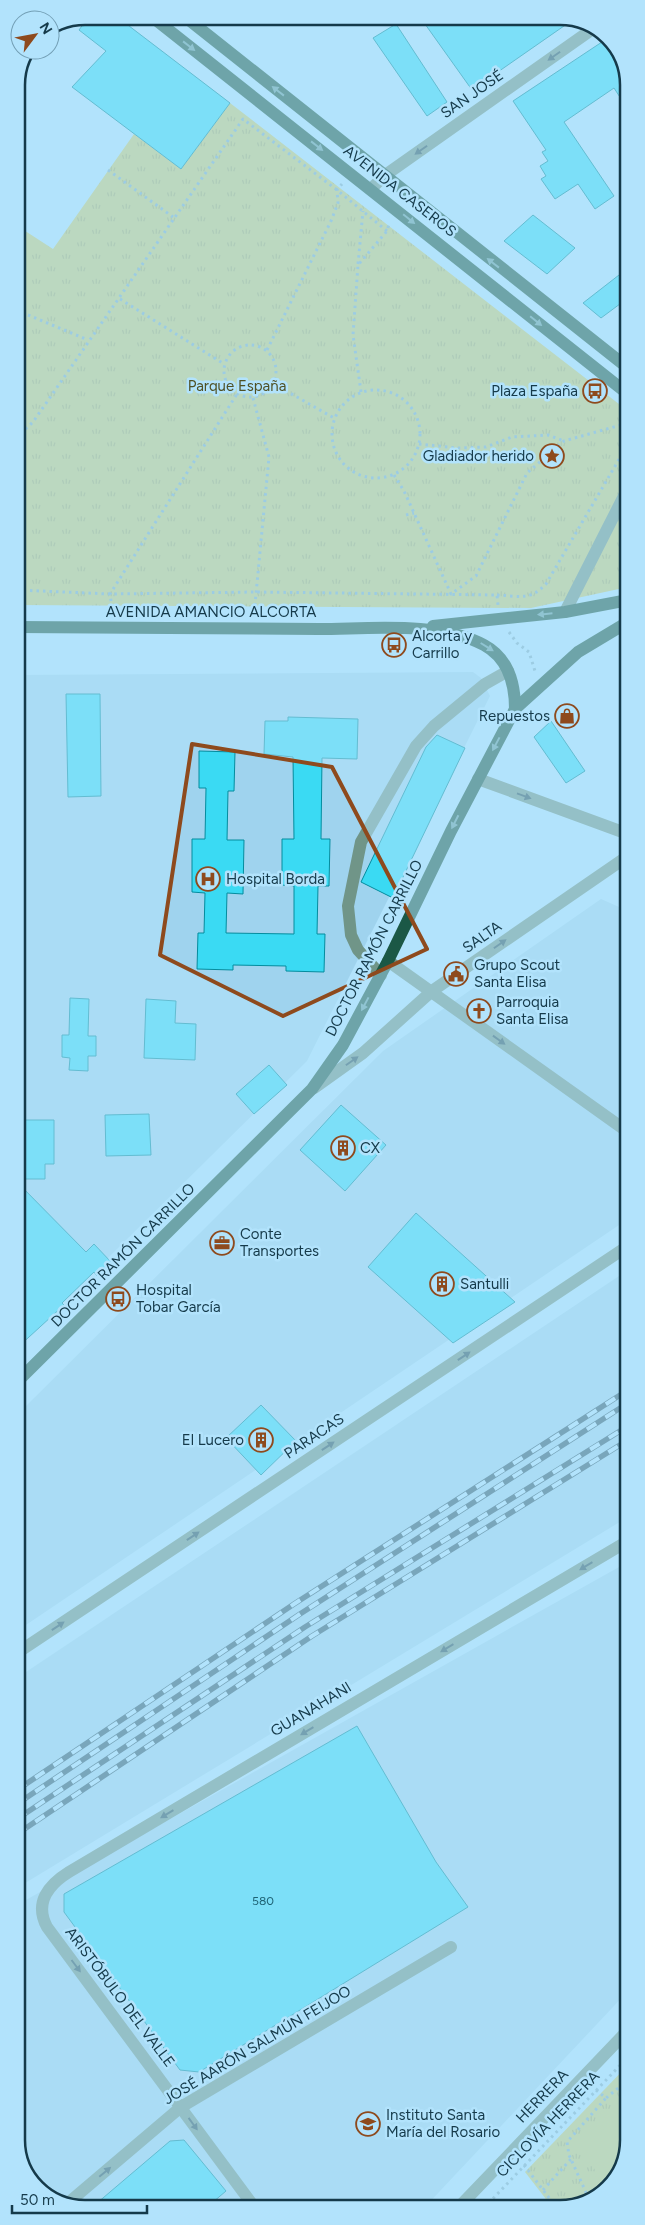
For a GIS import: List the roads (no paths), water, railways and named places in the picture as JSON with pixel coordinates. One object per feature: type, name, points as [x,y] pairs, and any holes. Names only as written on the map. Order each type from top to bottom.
[{"type":"main road","name":"AVENIDA CASEROS","points":[[162,25],[620,388]]},
{"type":"main road","name":"AVENIDA CASEROS","points":[[195,25],[620,362]]},
{"type":"main road","name":"AVENIDA AMANCIO ALCORTA","points":[[406,630],[565,612],[620,602]]},
{"type":"main road","name":"AVENIDA AMANCIO ALCORTA","points":[[25,627],[406,630],[446,633],[477,641],[499,656],[508,671],[515,692],[515,709]]},
{"type":"main road","name":"DOCTOR RAMÓN CARRILLO","points":[[25,1374],[312,1089],[342,1045],[381,975],[478,779],[515,709],[542,682],[578,652],[620,627]]},
{"type":"street","name":"SAN JOSÉ","points":[[371,189],[384,176],[588,32]]},
{"type":"street","points":[[565,612],[620,504]]},
{"type":"street","points":[[381,975],[358,950],[351,935],[348,906],[361,842],[416,746],[434,726],[485,684],[508,671]]},
{"type":"street","points":[[478,779],[620,831]]},
{"type":"street","name":"SALTA","points":[[312,1089],[363,1053],[432,991],[620,862]]},
{"type":"street","points":[[388,961],[620,1126]]},
{"type":"street","name":"PARACAS","points":[[25,1648],[620,1251]]},
{"type":"street","name":"GUANAHANI","points":[[47,1926],[41,1912],[42,1899],[52,1885],[63,1876],[620,1546]]},
{"type":"street","name":"ARISTÓBULO DEL VALLE","points":[[47,1926],[249,2200]]},
{"type":"street","name":"JOSÉ AARÓN SALMÚN FEIJOO","points":[[74,2199],[181,2107],[451,1947]]},
{"type":"street","name":"HERRERA","points":[[466,2200],[620,2038]]},
{"type":"railway","points":[[25,1785],[294,1604],[620,1395]]},
{"type":"railway","points":[[25,1799],[300,1614],[620,1408]]},
{"type":"railway","points":[[25,1814],[305,1627],[620,1431]]},
{"type":"railway","points":[[25,1829],[312,1636],[620,1445]]},
{"type":"place","name":"Plaza España","points":[[595,391]]},
{"type":"place","name":"Gladiador herido","points":[[552,456]]},
{"type":"place","name":"Alcorta y Carrillo","points":[[394,645]]},
{"type":"place","name":"Repuestos","points":[[567,716]]},
{"type":"place","name":"Hospital Borda","points":[[208,879]]},
{"type":"place","name":"Grupo Scout Santa Elisa","points":[[456,974]]},
{"type":"place","name":"Parroquia Santa Elisa","points":[[479,1011]]},
{"type":"place","name":"CX","points":[[343,1148]]},
{"type":"place","name":"Conte Transportes","points":[[222,1243]]},
{"type":"place","name":"Santulli","points":[[442,1284]]},
{"type":"place","name":"Hospital Tobar García","points":[[118,1299]]},
{"type":"place","name":"El Lucero","points":[[261,1440]]},
{"type":"place","name":"Instituto Santa María del Rosario","points":[[368,2124]]},
{"type":"park label","name":"Parque España","points":[[237,386]]}]
